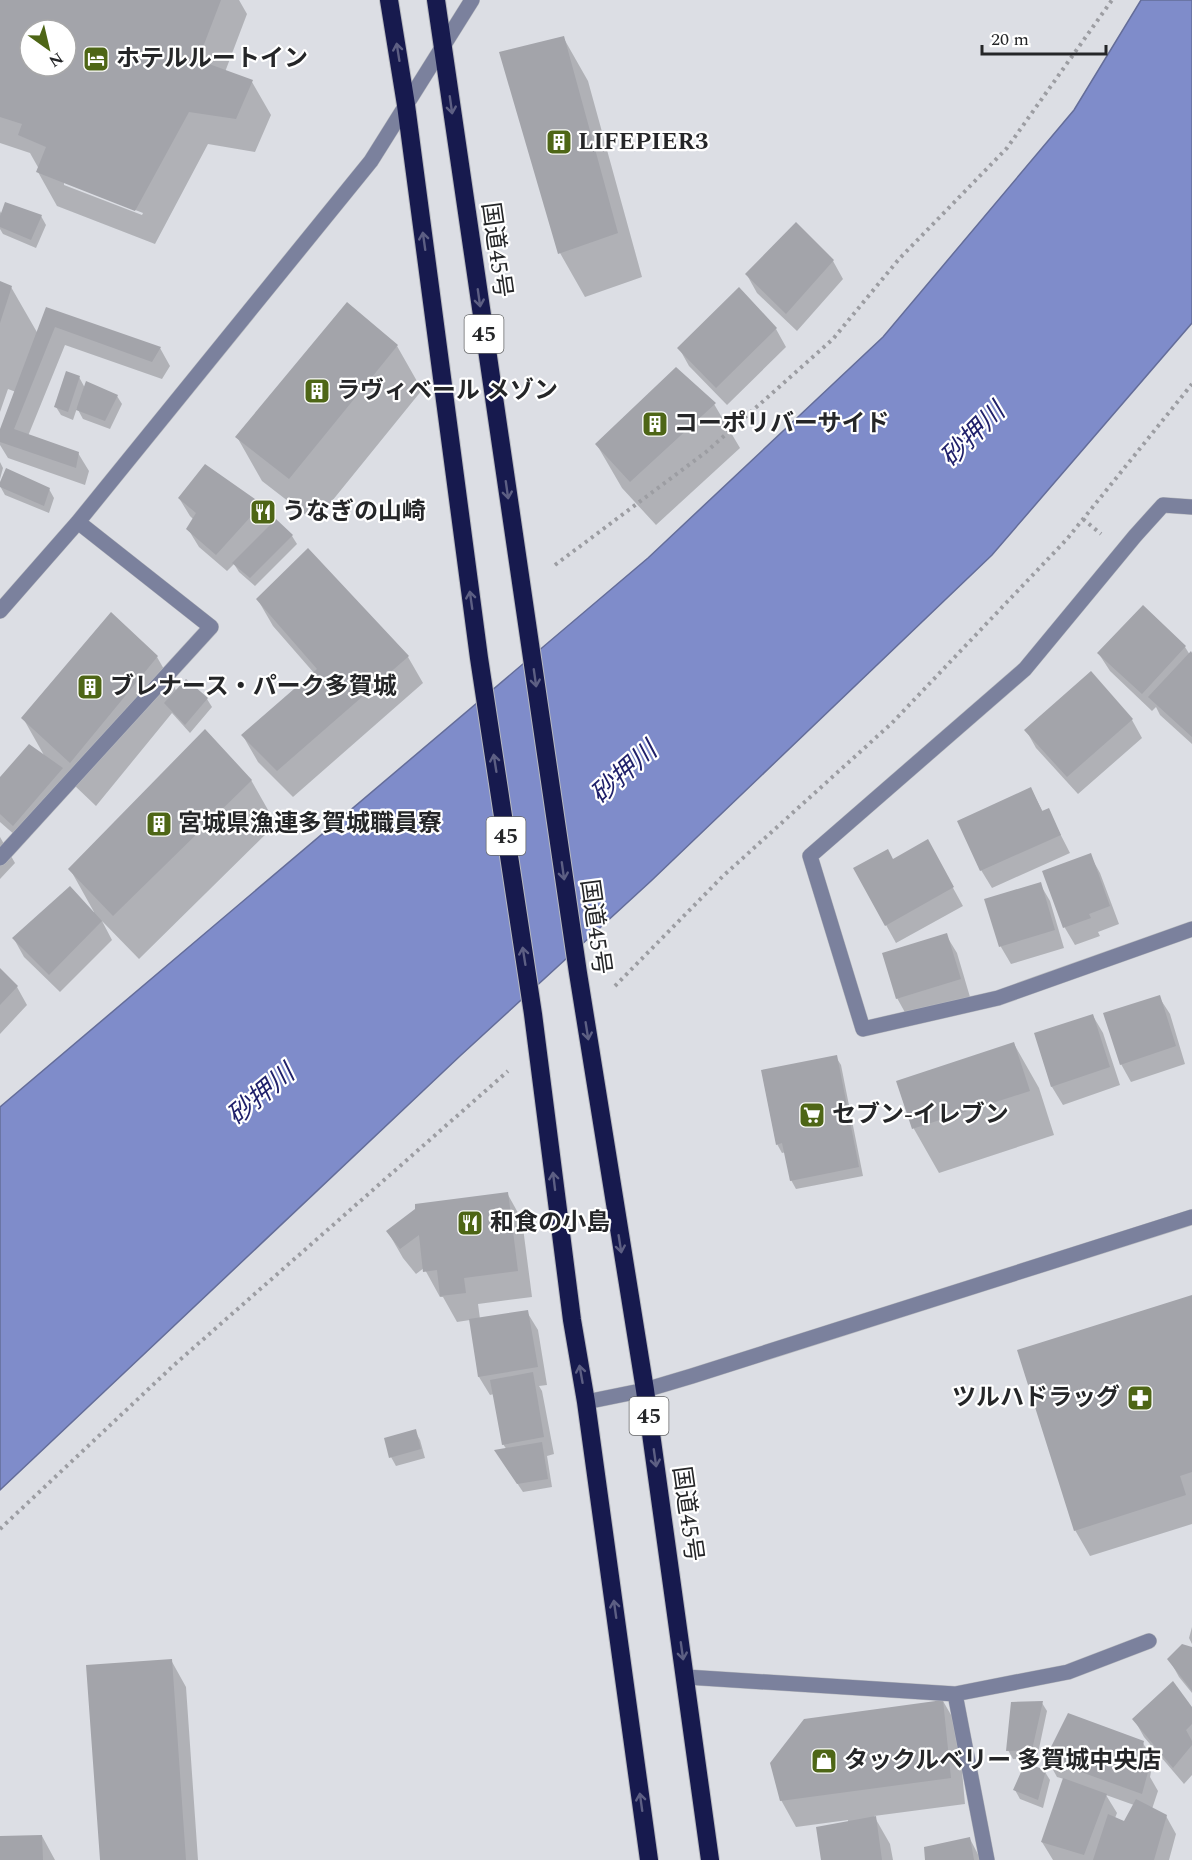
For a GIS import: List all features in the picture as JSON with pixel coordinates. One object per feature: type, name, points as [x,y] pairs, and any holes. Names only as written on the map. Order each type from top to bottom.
[{"type":"highway","name":"45","points":[[389,0],[406,105],[479,658],[533,1014],[572,1320],[586,1402],[649,1860]]},
{"type":"highway","name":"国道45号","points":[[436,0],[578,973],[645,1390],[710,1860]]},
{"type":"street","points":[[0,611],[78,522],[371,161],[472,0]]},
{"type":"street","points":[[1192,507],[1163,506],[1135,536],[1025,669],[810,856],[863,1029],[998,998],[1192,929]]},
{"type":"street","points":[[0,858],[211,627],[78,522]]},
{"type":"street","points":[[586,1402],[645,1390],[715,1369],[1192,1216]]},
{"type":"street","points":[[686,1677],[955,1694],[1068,1672],[1149,1641]]},
{"type":"street","points":[[955,1694],[987,1860]]},
{"type":"path","points":[[555,565],[706,452],[833,339],[899,259],[1007,148],[1112,0]]},
{"type":"path","points":[[615,986],[723,876],[900,715],[1067,539],[1192,384]]},
{"type":"path","points":[[0,1529],[174,1365],[508,1071]]},
{"type":"water","name":"砂押川","points":[[1141,0],[1192,0],[1192,323],[992,555],[651,881],[460,1056],[0,1490],[0,1107],[648,558],[883,337],[1074,110]]},
{"type":"building","points":[[0,0],[221,0],[198,60],[253,80],[236,119],[189,112],[135,211],[36,172],[46,147],[18,135],[22,124],[0,117]]},
{"type":"building","name":"LIFEPIER3","points":[[564,36],[618,233],[558,254],[499,52]]},
{"type":"building","points":[[5,202],[42,215],[31,240],[0,227],[0,216]]},
{"type":"building","points":[[796,222],[834,260],[786,314],[745,274]]},
{"type":"building","points":[[0,281],[12,286],[0,323]]},
{"type":"building","points":[[739,287],[777,328],[716,388],[677,348]]},
{"type":"building","name":"ラヴィベール メゾン","points":[[347,302],[398,345],[289,479],[235,437]]},
{"type":"building","points":[[46,307],[161,347],[152,362],[55,327],[14,429],[79,452],[76,468],[0,442],[0,429]]},
{"type":"building","name":"コーポリバーサイド","points":[[676,367],[716,403],[630,482],[595,444]]},
{"type":"building","points":[[66,371],[80,376],[68,412],[54,407]]},
{"type":"building","points":[[86,381],[118,395],[105,421],[76,410]]},
{"type":"building","points":[[205,464],[262,504],[216,555],[186,529],[196,513],[178,498]]},
{"type":"building","points":[[6,468],[50,488],[44,506],[0,487]]},
{"type":"building","points":[[276,519],[293,535],[250,578],[232,563]]},
{"type":"building","points":[[308,548],[409,656],[277,771],[241,735],[317,669],[256,599]]},
{"type":"building","points":[[1143,605],[1186,646],[1142,694],[1097,653]]},
{"type":"building","name":"ブレナース・パーク多賀城","points":[[111,612],[158,656],[70,763],[21,718]]},
{"type":"building","points":[[1191,651],[1192,653],[1192,737],[1148,697]]},
{"type":"building","points":[[1091,671],[1133,719],[1067,777],[1024,730]]},
{"type":"building","points":[[186,679],[208,698],[185,725],[164,703]]},
{"type":"building","name":"宮城県漁連多賀城職員寮","points":[[205,729],[252,780],[113,916],[68,869]]},
{"type":"building","points":[[29,744],[63,768],[13,826],[0,814],[0,777]]},
{"type":"building","points":[[1031,787],[1042,811],[1049,808],[1061,835],[980,871],[957,821]]},
{"type":"building","points":[[928,839],[954,887],[885,926],[853,868],[888,849],[893,859]]},
{"type":"building","points":[[1091,853],[1110,906],[1089,914],[1091,918],[1063,928],[1042,871]]},
{"type":"building","points":[[1041,882],[1055,930],[999,947],[984,899]]},
{"type":"building","points":[[70,886],[102,921],[49,975],[12,938]]},
{"type":"building","points":[[947,933],[961,979],[896,999],[882,953]]},
{"type":"building","points":[[0,968],[18,986],[0,1005]]},
{"type":"building","points":[[1160,995],[1176,1046],[1120,1065],[1103,1013]]},
{"type":"building","points":[[1093,1014],[1110,1067],[1051,1087],[1034,1033]]},
{"type":"building","points":[[1014,1042],[1030,1091],[912,1129],[896,1081]]},
{"type":"building","points":[[837,1055],[859,1167],[790,1181],[782,1143],[776,1145],[761,1070]]},
{"type":"building","points":[[508,1192],[518,1271],[464,1278],[466,1293],[440,1296],[437,1270],[423,1272],[419,1235],[400,1249],[386,1231],[415,1209],[415,1204]]},
{"type":"building","points":[[1192,1295],[1192,1472],[1180,1476],[1186,1495],[1074,1531],[1017,1350]]},
{"type":"building","points":[[528,1310],[538,1367],[478,1377],[469,1319]]},
{"type":"building","points":[[533,1372],[544,1437],[502,1445],[490,1380]]},
{"type":"building","points":[[416,1429],[421,1449],[389,1458],[384,1438]]},
{"type":"building","points":[[542,1442],[548,1479],[517,1484],[494,1450]]},
{"type":"building","points":[[1182,1644],[1192,1647],[1192,1691],[1167,1659]]},
{"type":"building","points":[[172,1659],[186,1860],[100,1860],[86,1665]]},
{"type":"building","points":[[1173,1681],[1192,1707],[1192,1724],[1186,1730],[1192,1745],[1173,1768],[1132,1719]]},
{"type":"building","points":[[943,1700],[951,1778],[780,1801],[770,1763],[804,1719]]},
{"type":"building","points":[[1043,1701],[1032,1750],[1006,1751],[1011,1702]]},
{"type":"building","points":[[1068,1713],[1144,1741],[1138,1766],[1148,1772],[1142,1794],[1045,1759]]},
{"type":"building","points":[[1025,1763],[1046,1770],[1038,1800],[1013,1790]]},
{"type":"building","points":[[1063,1778],[1107,1794],[1084,1855],[1041,1842]]},
{"type":"building","points":[[1136,1799],[1167,1815],[1154,1860],[1093,1860],[1108,1814],[1124,1821]]},
{"type":"building","points":[[876,1816],[882,1860],[821,1860],[816,1827]]},
{"type":"building","points":[[42,1835],[43,1860],[0,1860],[0,1836]]},
{"type":"building","points":[[970,1837],[974,1860],[925,1860],[924,1847]]},
{"type":"place","name":"ホテルルートイン","points":[[96,59]]},
{"type":"place","name":"LIFEPIER3","points":[[559,142]]},
{"type":"place","name":"ラヴィベール メゾン","points":[[317,391]]},
{"type":"place","name":"コーポリバーサイド","points":[[655,424]]},
{"type":"place","name":"うなぎの山崎","points":[[263,512]]},
{"type":"place","name":"ブレナース・パーク多賀城","points":[[90,687]]},
{"type":"place","name":"宮城県漁連多賀城職員寮","points":[[159,824]]},
{"type":"place","name":"セブン-イレブン","points":[[812,1115]]},
{"type":"place","name":"和食の小島","points":[[470,1223]]},
{"type":"place","name":"ツルハドラッグ","points":[[1140,1398]]},
{"type":"place","name":"タックルベリー 多賀城中央店","points":[[824,1761]]}]
